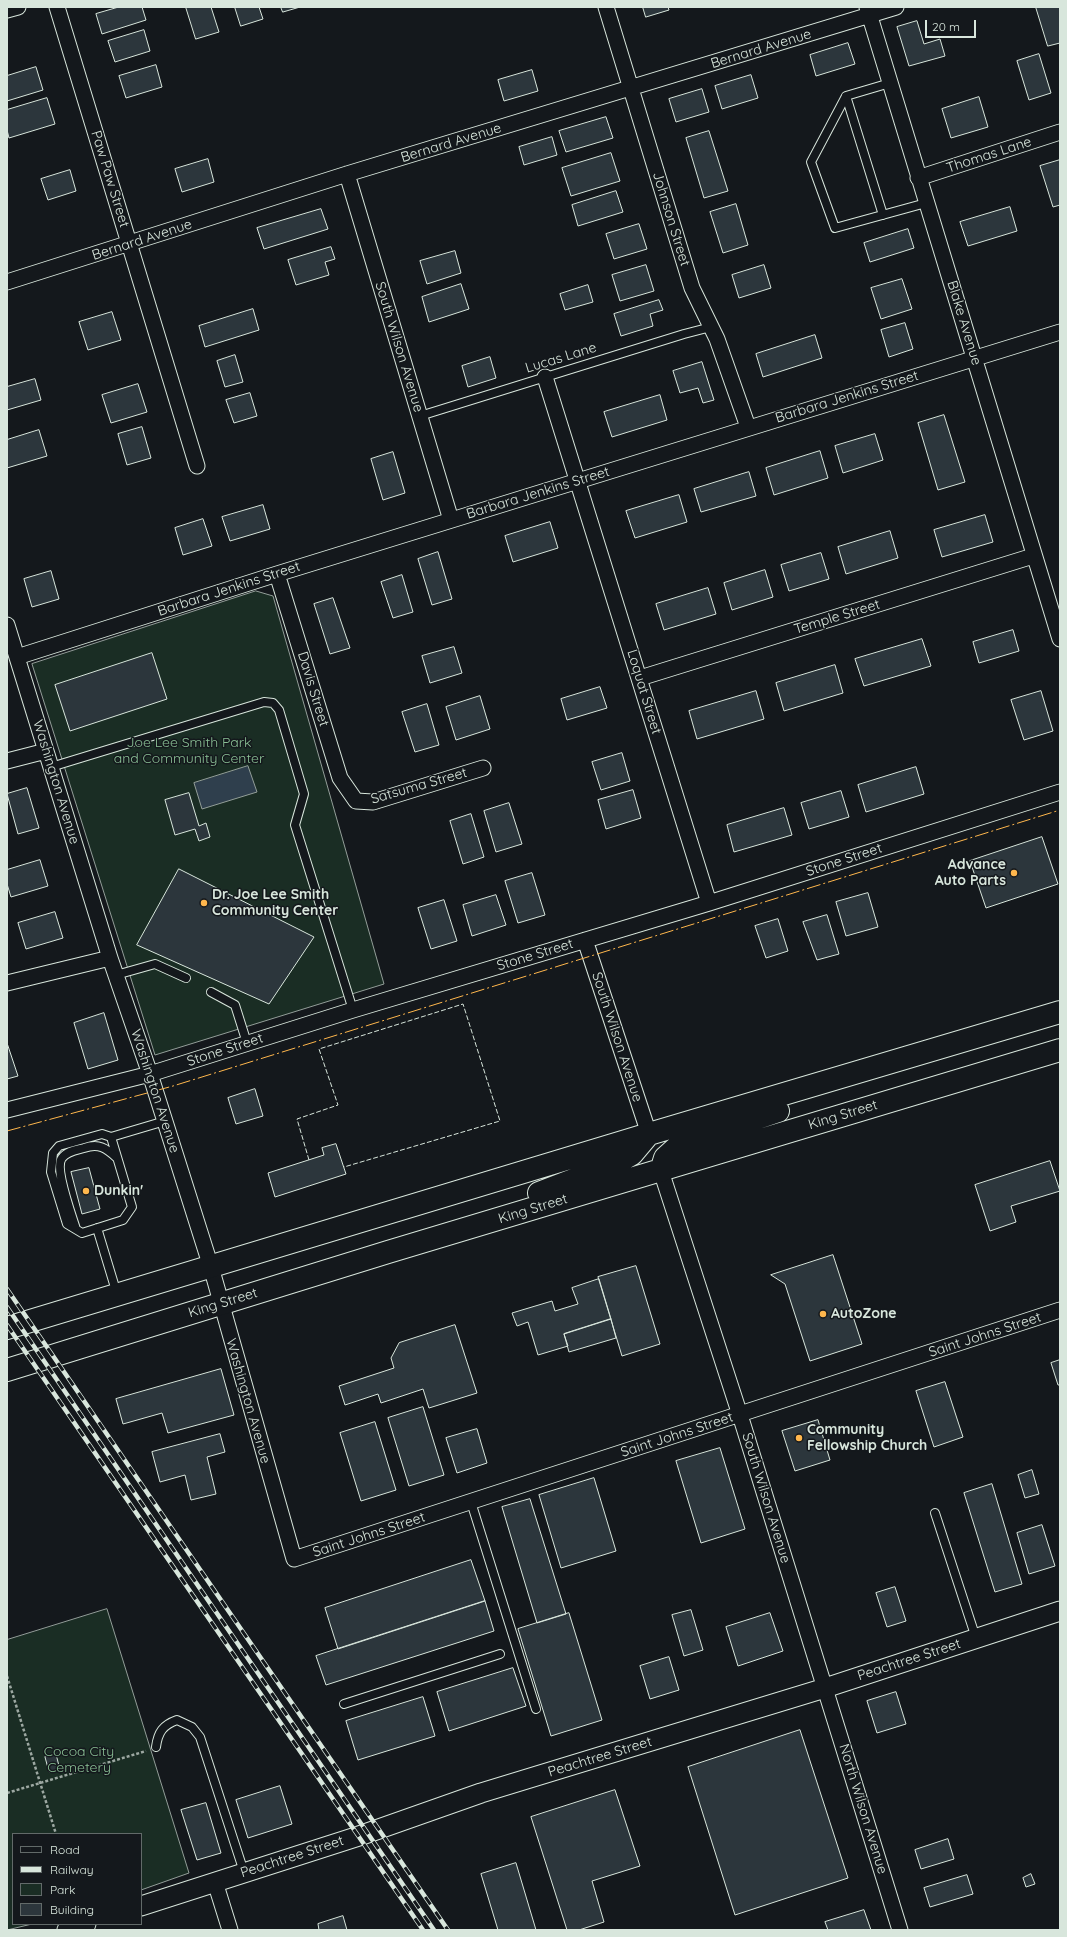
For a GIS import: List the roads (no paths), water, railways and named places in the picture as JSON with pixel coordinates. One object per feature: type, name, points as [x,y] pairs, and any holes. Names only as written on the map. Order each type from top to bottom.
[{"type":"main road","points":[[7,1328],[649,1134],[1060,1012]]},
{"type":"main road","name":"King Street","points":[[7,1370],[461,1230],[1060,1050]]},
{"type":"main road","points":[[661,1171],[665,1158],[675,1149],[734,1126],[813,1100],[842,1086],[865,1070]]},
{"type":"main road","points":[[461,1230],[488,1215],[530,1196],[615,1164],[632,1154],[649,1134]]},
{"type":"street","points":[[7,10],[18,7]]},
{"type":"street","name":"Paw Paw Street","points":[[57,7],[197,466]]},
{"type":"street","name":"Johnson Street","points":[[606,7],[692,288],[717,339],[748,427]]},
{"type":"street","name":"Bernard Avenue","points":[[7,282],[130,245],[347,174],[631,88],[869,11],[896,7]]},
{"type":"street","name":"Blake Avenue","points":[[869,11],[918,178],[975,358],[1033,556],[1060,639]]},
{"type":"street","name":"Thomas Lane","points":[[918,178],[1060,132]]},
{"type":"street","name":"South Wilson Avenue","points":[[347,174],[451,520]]},
{"type":"street","name":"Barbara Jenkins Street","points":[[17,657],[748,427],[1060,332]]},
{"type":"street","name":"Loquat Street","points":[[545,377],[709,903]]},
{"type":"street","name":"Temple Street","points":[[640,678],[1033,556]]},
{"type":"street","name":"Davis Street","points":[[277,574],[340,778],[356,801]]},
{"type":"street","name":"Washington Avenue","points":[[7,625],[110,958],[150,1074],[211,1267],[294,1559]]},
{"type":"street","points":[[7,761],[46,751]]},
{"type":"street","name":"Satsuma Street","points":[[356,801],[373,802],[483,768]]},
{"type":"street","name":"Stone Street","points":[[7,1110],[150,1074],[353,1010],[709,903],[1060,792]]},
{"type":"street","name":"South Wilson Avenue","points":[[585,940],[649,1134]]},
{"type":"street","points":[[7,983],[110,958]]},
{"type":"street","name":"South Wilson Avenue","points":[[661,1171],[826,1688]]},
{"type":"street","name":"Saint Johns Street","points":[[294,1559],[1060,1310]]},
{"type":"street","name":"Peachtree Street","points":[[142,1906],[481,1794],[826,1688],[1060,1611]]},
{"type":"street","name":"North Wilson Avenue","points":[[826,1688],[900,1930]]},
{"type":"street","points":[[215,1882],[230,1930]]},
{"type":"street","points":[[67,1930],[83,1925]]},
{"type":"lane","points":[[890,83],[846,96],[811,162],[835,228],[926,203]]},
{"type":"lane","points":[[846,96],[883,215]]},
{"type":"lane","name":"Lucas Lane","points":[[420,416],[711,327]]},
{"type":"lane","points":[[51,767],[264,702],[273,703],[279,710],[304,794],[295,825],[353,1010]]},
{"type":"lane","points":[[116,975],[156,964],[186,978]]},
{"type":"lane","points":[[211,992],[235,1004],[248,1043]]},
{"type":"lane","points":[[111,1137],[132,1207],[123,1220],[82,1233],[67,1224],[50,1172],[53,1153],[59,1146],[102,1134],[111,1137],[165,1121]]},
{"type":"lane","points":[[76,1229],[59,1170],[62,1158],[67,1153],[90,1146],[100,1145],[107,1149],[117,1159]]},
{"type":"lane","points":[[97,1228],[118,1295]]},
{"type":"lane","points":[[471,1502],[536,1709]]},
{"type":"lane","points":[[935,1513],[976,1638]]},
{"type":"lane","points":[[344,1704],[500,1654]]},
{"type":"lane","points":[[156,1747],[160,1731],[167,1723],[177,1720],[192,1727],[200,1736],[244,1872]]},
{"type":"water","points":[[248,766],[257,792],[202,809],[194,783]]},
{"type":"railway","points":[[7,1289],[448,1930]]},
{"type":"railway","points":[[7,1307],[434,1930]]},
{"type":"railway","points":[[7,1325],[423,1930]]},
{"type":"place","name":"Advance Auto Parts","points":[[1014,873]]},
{"type":"place","name":"Dr. Joe Lee Smith Community Center","points":[[204,903]]},
{"type":"place","name":"Dunkin'","points":[[86,1191]]},
{"type":"place","name":"AutoZone","points":[[823,1314]]},
{"type":"place","name":"Community Fellowship Church","points":[[799,1438]]},
{"type":"park label","name":"Joe Lee Smith Park and Community Center","points":[[189,752]]},
{"type":"park label","name":"Cocoa City Cemetery","points":[[79,1760]]}]
